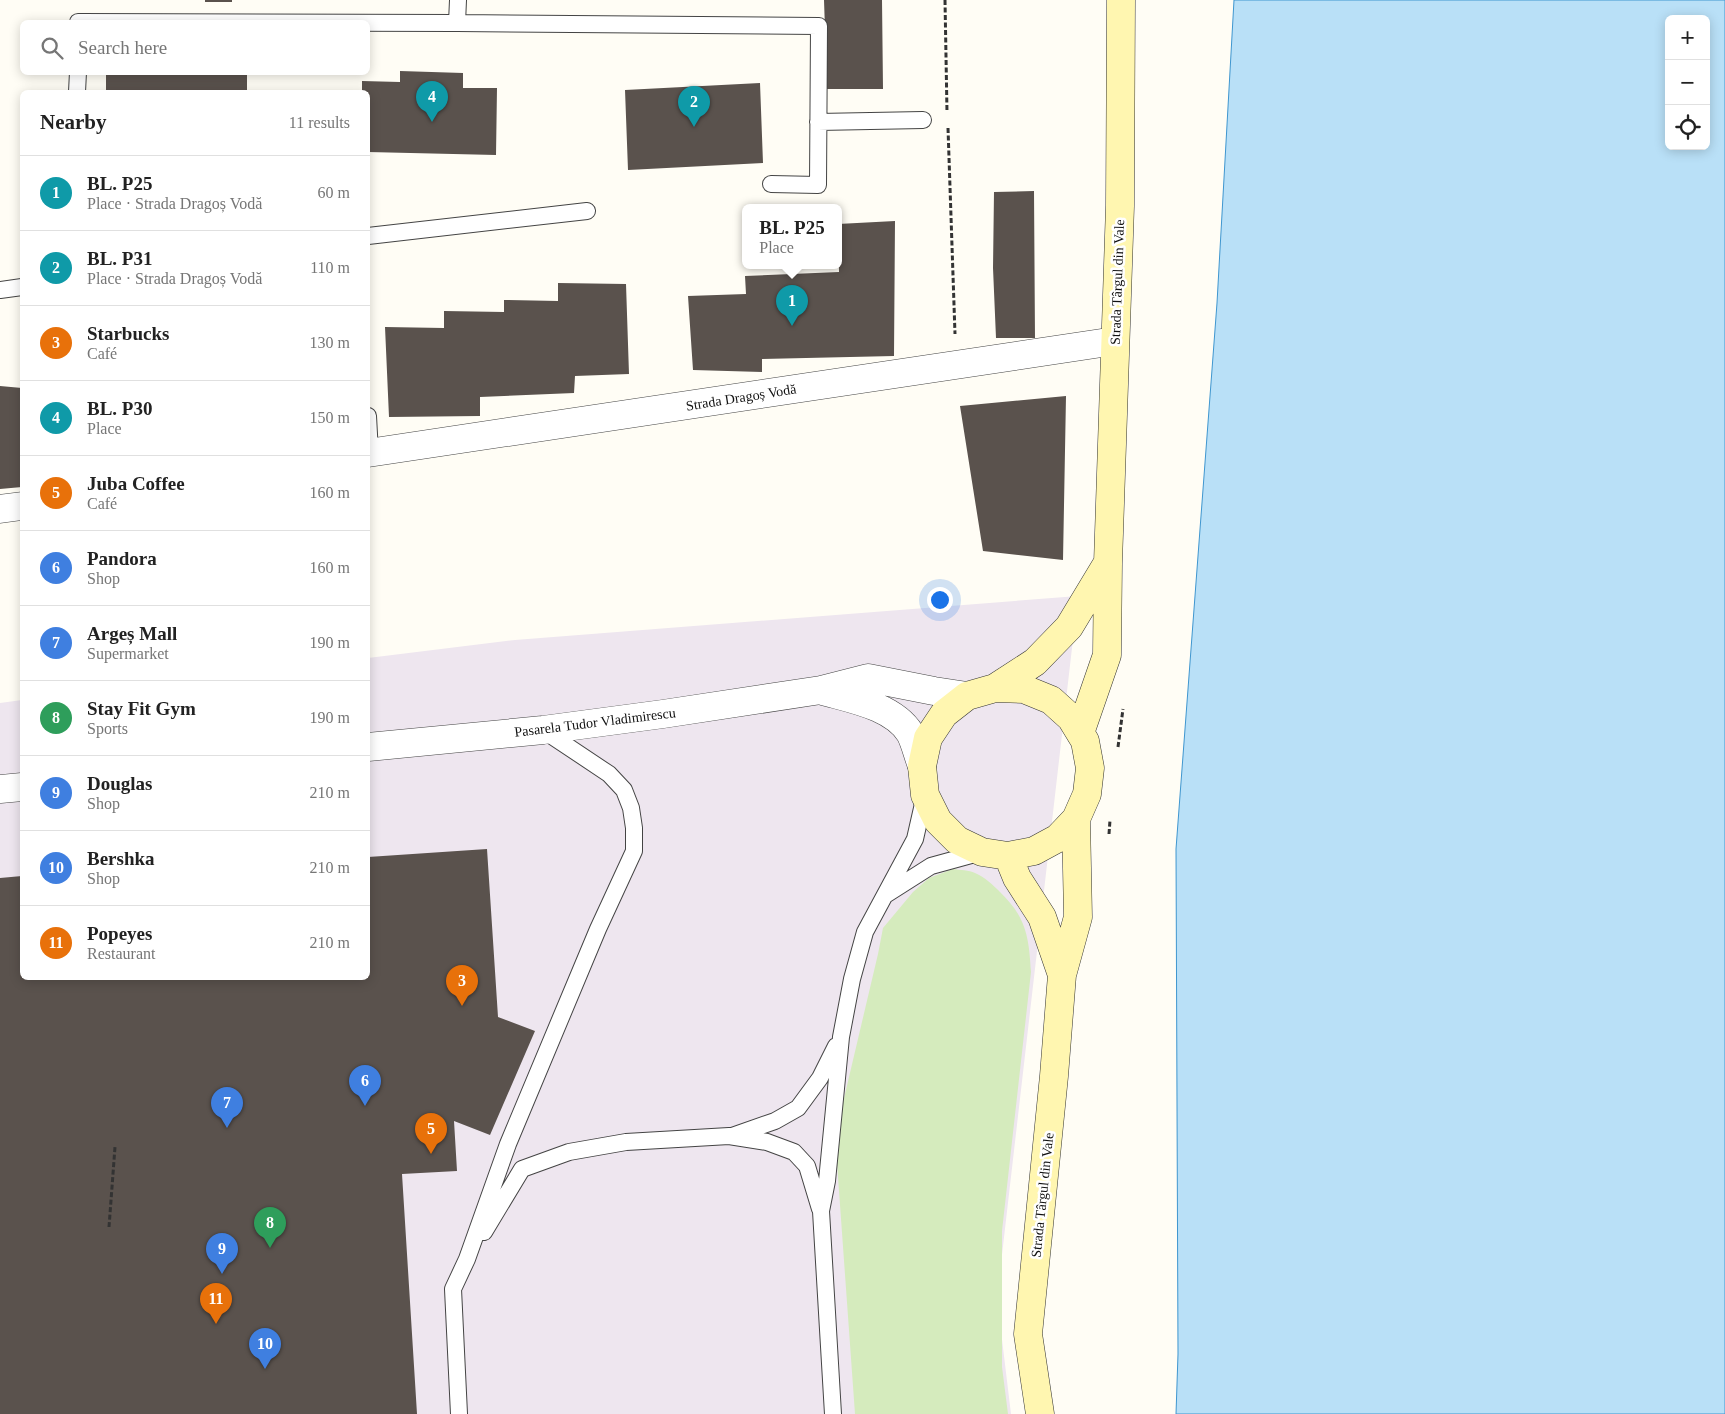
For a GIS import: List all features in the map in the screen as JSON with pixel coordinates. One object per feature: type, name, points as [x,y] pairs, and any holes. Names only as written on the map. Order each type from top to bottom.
[{"type":"street","name":"Strada Târgul din Vale","points":[[1080,733],[1107,656],[1108,563],[1120,206],[1121,0]]},
{"type":"street","name":"Strada Dragoș Vodă","points":[[370,453],[1115,341]]},
{"type":"street","points":[[0,510],[20,506]]},
{"type":"street","name":"Strada Târgul din Vale","points":[[995,688],[1024,689],[1051,700],[1072,718],[1085,741],[1090,768],[1087,794],[1076,819],[1058,838],[1034,851],[995,854],[957,840],[938,821],[925,795],[922,766],[928,738],[944,714],[968,696],[995,688],[1035,662],[1070,628],[1108,563]]},
{"type":"street","name":"Pasarela Tudor Vladimirescu","points":[[374,747],[544,730],[821,690],[868,678],[968,696]]},
{"type":"street","name":"Pasarela Tudor Vladimirescu","points":[[821,690],[862,702],[890,713],[910,732],[922,766]]},
{"type":"street","points":[[0,790],[20,787]]},
{"type":"street","name":"Strada Târgul din Vale","points":[[1040,1414],[1028,1334],[1054,1076],[1062,975],[1078,917],[1076,819]]},
{"type":"street","name":"Strada Târgul din Vale","points":[[995,854],[1017,878],[1042,917],[1062,975]]},
{"type":"lane","points":[[457,22],[458,0]]},
{"type":"lane","points":[[370,22],[819,26],[818,185],[771,184]]},
{"type":"lane","points":[[77,90],[78,75]]},
{"type":"lane","points":[[818,122],[923,120]]},
{"type":"lane","points":[[370,236],[587,210]]},
{"type":"lane","points":[[0,290],[20,287]]},
{"type":"lane","points":[[460,1414],[453,1289],[467,1259],[508,1144],[598,928],[634,851],[634,828],[631,808],[624,790],[609,774],[544,730]]},
{"type":"lane","points":[[821,1211],[827,1181],[840,1037],[852,979],[865,932],[915,839],[925,795]]},
{"type":"lane","points":[[885,895],[931,866],[995,854]]},
{"type":"lane","points":[[730,1136],[775,1122],[798,1108],[820,1078],[840,1037]]},
{"type":"lane","points":[[467,1259],[522,1169],[569,1152],[626,1142],[730,1136],[767,1142],[794,1152],[807,1166],[821,1211],[833,1414]]},
{"type":"path","points":[[945,0],[947,112]]},
{"type":"path","points":[[948,122],[956,365]]},
{"type":"path","points":[[108,1227],[116,1146]]},
{"type":"shaded area","points":[[1078,596],[997,1298],[1011,1414],[0,1414],[0,703],[20,700],[20,980],[370,980],[370,658],[515,640]]},
{"type":"green space","points":[[953,869],[970,871],[982,877],[1009,901],[1021,919],[1027,938],[1030,960],[1031,972],[1002,1231],[1002,1367],[1008,1414],[855,1414],[837,1163],[841,1111],[883,928],[913,892],[929,878]]},
{"type":"water","points":[[1234,0],[1725,0],[1725,1414],[1176,1414],[1178,1354],[1176,849],[1217,303]]},
{"type":"building","points":[[205,0],[232,0],[232,2],[205,2]]},
{"type":"building","points":[[824,0],[882,0],[883,89],[827,89]]},
{"type":"building","points":[[400,71],[463,73],[463,88],[497,88],[496,155],[370,152],[370,90],[362,90],[362,81],[400,82]]},
{"type":"building","points":[[106,75],[247,75],[247,90],[106,90]]},
{"type":"building","points":[[760,83],[763,163],[628,170],[625,90]]},
{"type":"building","points":[[1034,191],[1035,338],[996,338],[993,268],[994,192]]},
{"type":"building","points":[[895,221],[894,356],[762,359],[762,372],[693,370],[688,296],[746,294],[745,276],[839,272],[839,269],[842,269],[842,224]]},
{"type":"building","points":[[558,283],[626,284],[629,374],[575,376],[574,393],[480,397],[480,416],[389,417],[385,327],[444,328],[444,311],[504,312],[504,300],[558,301]]},
{"type":"building","points":[[0,386],[20,388],[20,487],[0,489]]},
{"type":"building","points":[[1066,396],[1063,560],[983,551],[960,406]]},
{"type":"building","points":[[487,849],[498,1017],[535,1031],[490,1135],[454,1121],[457,1171],[402,1174],[417,1414],[0,1414],[0,878],[20,876],[20,980],[370,980],[370,857]]},
{"type":"place","name":"BL. P30","points":[[432,122]]},
{"type":"place","name":"BL. P31","points":[[694,127]]},
{"type":"place","name":"BL. P25","points":[[792,326]]},
{"type":"place","name":"Starbucks","points":[[462,1006]]},
{"type":"place","name":"Pandora","points":[[365,1106]]},
{"type":"place","name":"Argeș Mall","points":[[227,1128]]},
{"type":"place","name":"Juba Coffee","points":[[431,1154]]},
{"type":"place","name":"Stay Fit Gym","points":[[270,1248]]},
{"type":"place","name":"Douglas","points":[[222,1274]]},
{"type":"place","name":"Popeyes","points":[[216,1324]]},
{"type":"place","name":"Bershka","points":[[265,1369]]}]
